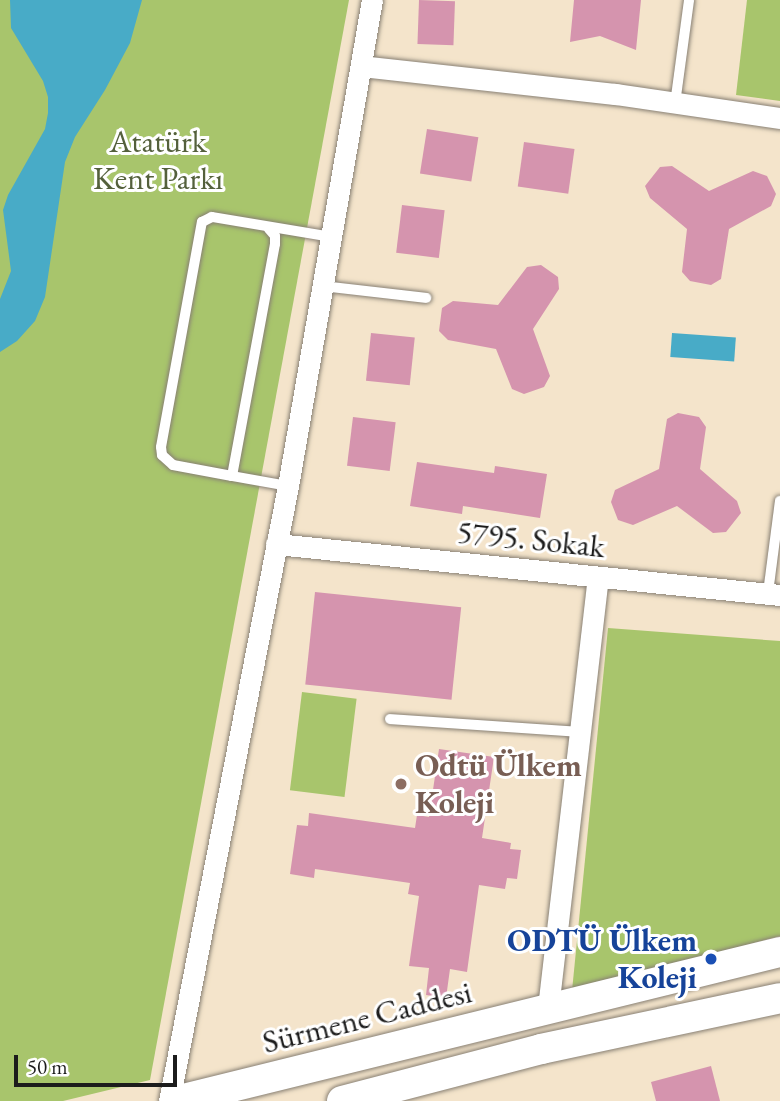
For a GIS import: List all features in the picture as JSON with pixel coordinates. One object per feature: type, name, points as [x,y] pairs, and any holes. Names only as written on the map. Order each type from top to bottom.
[{"type":"main road","name":"Sürmene Caddesi","points":[[175,1101],[780,952]]},
{"type":"main road","points":[[350,1100],[541,1049],[780,998]]},
{"type":"main road","points":[[541,1049],[548,1008]]},
{"type":"street","points":[[175,1101],[288,486],[372,0]]},
{"type":"street","points":[[361,66],[615,94],[780,118]]},
{"type":"street","name":"5795. Sokak","points":[[276,544],[774,594]]},
{"type":"street","points":[[548,1008],[598,578]]},
{"type":"lane","points":[[675,104],[689,0]]},
{"type":"lane","points":[[288,486],[173,465],[162,455],[161,447],[202,222],[212,217],[269,229],[331,237]]},
{"type":"lane","points":[[232,476],[275,244],[275,236],[269,229]]},
{"type":"lane","points":[[323,286],[426,299]]},
{"type":"lane","points":[[774,594],[780,501]]},
{"type":"lane","points":[[390,719],[580,732]]},
{"type":"green space","name":"Atatürk Kent Parkı","points":[[0,0],[349,0],[150,1080],[63,1101],[0,1101]]},
{"type":"green space","points":[[747,0],[780,0],[780,101],[736,95]]},
{"type":"green space","points":[[608,628],[780,641],[780,936],[572,991]]},
{"type":"green space","points":[[302,692],[357,699],[345,797],[290,790]]},
{"type":"water","points":[[10,0],[142,0],[130,43],[105,90],[75,137],[65,162],[45,297],[35,321],[17,341],[0,352],[0,299],[11,271],[3,210],[8,195],[45,129],[48,113],[48,97],[43,81],[11,28]]},
{"type":"water","points":[[672,333],[736,337],[734,361],[670,357]]},
{"type":"building","points":[[419,0],[455,1],[453,45],[417,44]]},
{"type":"building","points":[[574,0],[641,0],[636,50],[600,36],[570,42]]},
{"type":"building","points":[[427,129],[478,137],[471,182],[420,173]]},
{"type":"building","points":[[524,142],[575,149],[568,194],[518,187]]},
{"type":"building","points":[[672,166],[709,191],[753,171],[767,176],[776,194],[771,206],[729,229],[721,279],[711,285],[690,281],[682,272],[687,229],[650,198],[645,186],[660,167]]},
{"type":"building","points":[[402,205],[445,210],[439,258],[396,253]]},
{"type":"building","points":[[541,265],[558,277],[559,289],[533,329],[550,376],[544,387],[524,394],[512,389],[496,349],[448,340],[439,331],[442,308],[453,301],[498,305],[527,267]]},
{"type":"building","points":[[371,333],[415,338],[410,385],[366,381]]},
{"type":"building","points":[[678,413],[699,417],[706,427],[700,469],[737,501],[741,513],[726,532],[713,533],[677,506],[633,525],[618,520],[611,502],[615,490],[659,469],[667,419]]},
{"type":"building","points":[[353,417],[396,422],[390,471],[347,466]]},
{"type":"building","points":[[417,462],[494,473],[495,466],[547,474],[540,518],[463,506],[462,514],[410,506]]},
{"type":"building","points":[[315,592],[461,607],[451,700],[305,684]]},
{"type":"building","points":[[439,749],[494,757],[482,838],[511,843],[510,849],[521,850],[517,879],[507,878],[505,889],[479,885],[467,972],[450,969],[446,998],[426,995],[429,968],[409,966],[419,896],[408,894],[410,883],[315,869],[314,878],[290,874],[297,825],[308,826],[309,813],[415,828],[417,815],[429,817]]},
{"type":"building","points":[[711,1066],[720,1101],[656,1101],[651,1082]]},
{"type":"place","name":"Odtü Ülkem Koleji","points":[[401,784]]},
{"type":"place","name":"ODTÜ Ülkem Koleji","points":[[711,959]]}]
